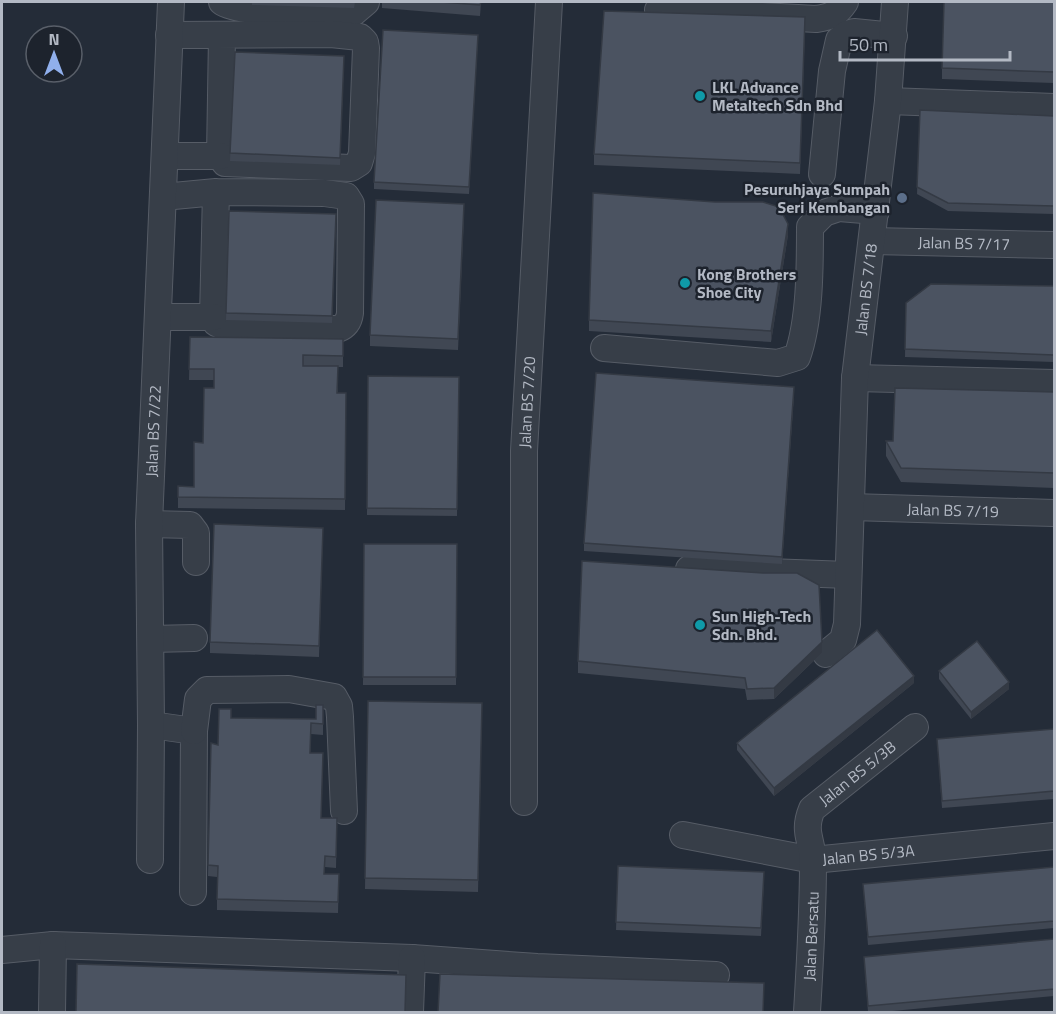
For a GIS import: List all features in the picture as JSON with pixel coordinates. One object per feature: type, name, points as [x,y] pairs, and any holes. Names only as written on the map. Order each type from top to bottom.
[{"type":"street","name":"Jalan BS 7/22","points":[[150,860],[149,524],[171,2]]},
{"type":"street","points":[[222,2],[245,9],[353,13],[366,2]]},
{"type":"street","name":"Jalan BS 7/20","points":[[524,802],[524,451],[549,2]]},
{"type":"street","name":"Jalan BS 7/18","points":[[826,654],[843,640],[847,624],[855,378],[888,101],[895,2]]},
{"type":"street","points":[[658,10],[816,19],[843,16],[863,32],[894,36]]},
{"type":"street","points":[[822,174],[836,49],[843,16]]},
{"type":"street","points":[[170,35],[353,35],[360,37],[365,42],[366,74],[362,153],[359,163],[351,168],[225,163],[220,156],[222,36]]},
{"type":"street","points":[[888,101],[1054,107]]},
{"type":"street","points":[[165,156],[220,156]]},
{"type":"street","points":[[163,197],[216,192],[324,193],[346,196],[351,204],[350,313],[346,324],[338,329],[227,327],[216,323],[213,317],[216,192]]},
{"type":"street","points":[[604,348],[778,363],[797,357],[803,341],[810,259],[810,227],[824,213],[839,208],[876,211]]},
{"type":"street","name":"Jalan BS 7/17","points":[[872,241],[1054,245]]},
{"type":"street","points":[[158,317],[213,317]]},
{"type":"street","points":[[855,378],[1054,382]]},
{"type":"street","name":"Jalan BS 7/19","points":[[851,507],[1054,513]]},
{"type":"street","points":[[149,524],[190,525],[196,533],[196,562]]},
{"type":"street","points":[[671,568],[848,575]]},
{"type":"street","points":[[151,639],[194,638]]},
{"type":"street","points":[[193,891],[194,731],[198,699],[207,690],[289,689],[334,697],[339,706],[340,717],[344,811]]},
{"type":"street","points":[[151,725],[194,731]]},
{"type":"street","name":"Jalan BS 5/3B","points":[[813,860],[807,835],[807,821],[812,809],[915,727]]},
{"type":"street","name":"Jalan BS 5/3A","points":[[683,835],[813,860],[1054,836]]},
{"type":"street","name":"Jalan Bersatu","points":[[807,1012],[812,939],[813,860]]},
{"type":"street","points":[[2,950],[52,945],[412,958],[537,967],[716,975]]},
{"type":"street","points":[[52,945],[52,1012]]},
{"type":"street","points":[[410,1012],[412,958]]},
{"type":"building","points":[[441,2],[481,2],[480,5]]},
{"type":"building","points":[[944,2],[1054,2],[1054,72],[942,68]]},
{"type":"building","name":"LKL Advance Metaltech Sdn Bhd","points":[[604,11],[805,17],[800,163],[594,154]]},
{"type":"building","points":[[383,30],[478,35],[469,187],[374,182]]},
{"type":"building","points":[[235,52],[344,56],[340,158],[230,153]]},
{"type":"building","points":[[920,110],[1054,116],[1054,206],[948,203],[917,187]]},
{"type":"building","name":"Kong Brothers Shoe City","points":[[593,193],[715,202],[763,202],[779,207],[788,224],[771,331],[589,320]]},
{"type":"building","points":[[376,200],[464,204],[458,339],[370,335]]},
{"type":"building","points":[[229,211],[336,214],[332,316],[226,313]]},
{"type":"building","points":[[931,284],[1054,286],[1054,355],[905,349],[906,303]]},
{"type":"building","points":[[190,337],[343,339],[343,356],[303,355],[303,366],[338,366],[337,393],[346,393],[345,499],[178,497],[178,486],[194,487],[194,442],[203,443],[204,388],[214,388],[214,369],[189,369]]},
{"type":"building","points":[[596,373],[794,387],[782,557],[584,543]]},
{"type":"building","points":[[368,376],[459,377],[457,509],[367,508]]},
{"type":"building","points":[[895,388],[1054,392],[1054,473],[901,468],[886,441],[893,441]]},
{"type":"building","points":[[214,524],[323,528],[319,646],[210,642]]},
{"type":"building","points":[[364,544],[457,544],[456,677],[363,677]]},
{"type":"building","name":"Sun High-Tech Sdn. Bhd.","points":[[582,561],[763,573],[797,573],[819,585],[822,642],[774,688],[747,689],[745,678],[578,661]]},
{"type":"building","points":[[877,630],[914,676],[774,788],[737,743]]},
{"type":"building","points":[[977,641],[1009,682],[971,712],[939,671]]},
{"type":"building","points":[[368,701],[482,703],[478,880],[365,878]]},
{"type":"building","points":[[316,705],[323,705],[323,724],[311,723],[310,753],[323,753],[321,818],[337,818],[336,857],[325,856],[324,874],[339,874],[338,902],[217,899],[218,866],[208,865],[211,743],[218,745],[219,709],[231,709],[231,718],[316,719]]},
{"type":"building","points":[[1054,729],[1054,791],[942,801],[937,739]]},
{"type":"building","points":[[618,866],[764,872],[761,928],[616,922]]},
{"type":"building","points":[[1054,867],[1054,921],[868,937],[863,884]]},
{"type":"building","points":[[1054,939],[1054,989],[868,1006],[864,957]]},
{"type":"building","points":[[77,964],[406,975],[405,1012],[76,1012]]},
{"type":"building","points":[[440,974],[764,983],[763,1012],[438,1012]]},
{"type":"place","name":"LKL Advance Metaltech Sdn Bhd","points":[[700,96]]},
{"type":"place","name":"Pesuruhjaya Sumpah Seri Kembangan","points":[[902,198]]},
{"type":"place","name":"Kong Brothers Shoe City","points":[[685,283]]},
{"type":"place","name":"Sun High-Tech Sdn. Bhd.","points":[[700,625]]}]
